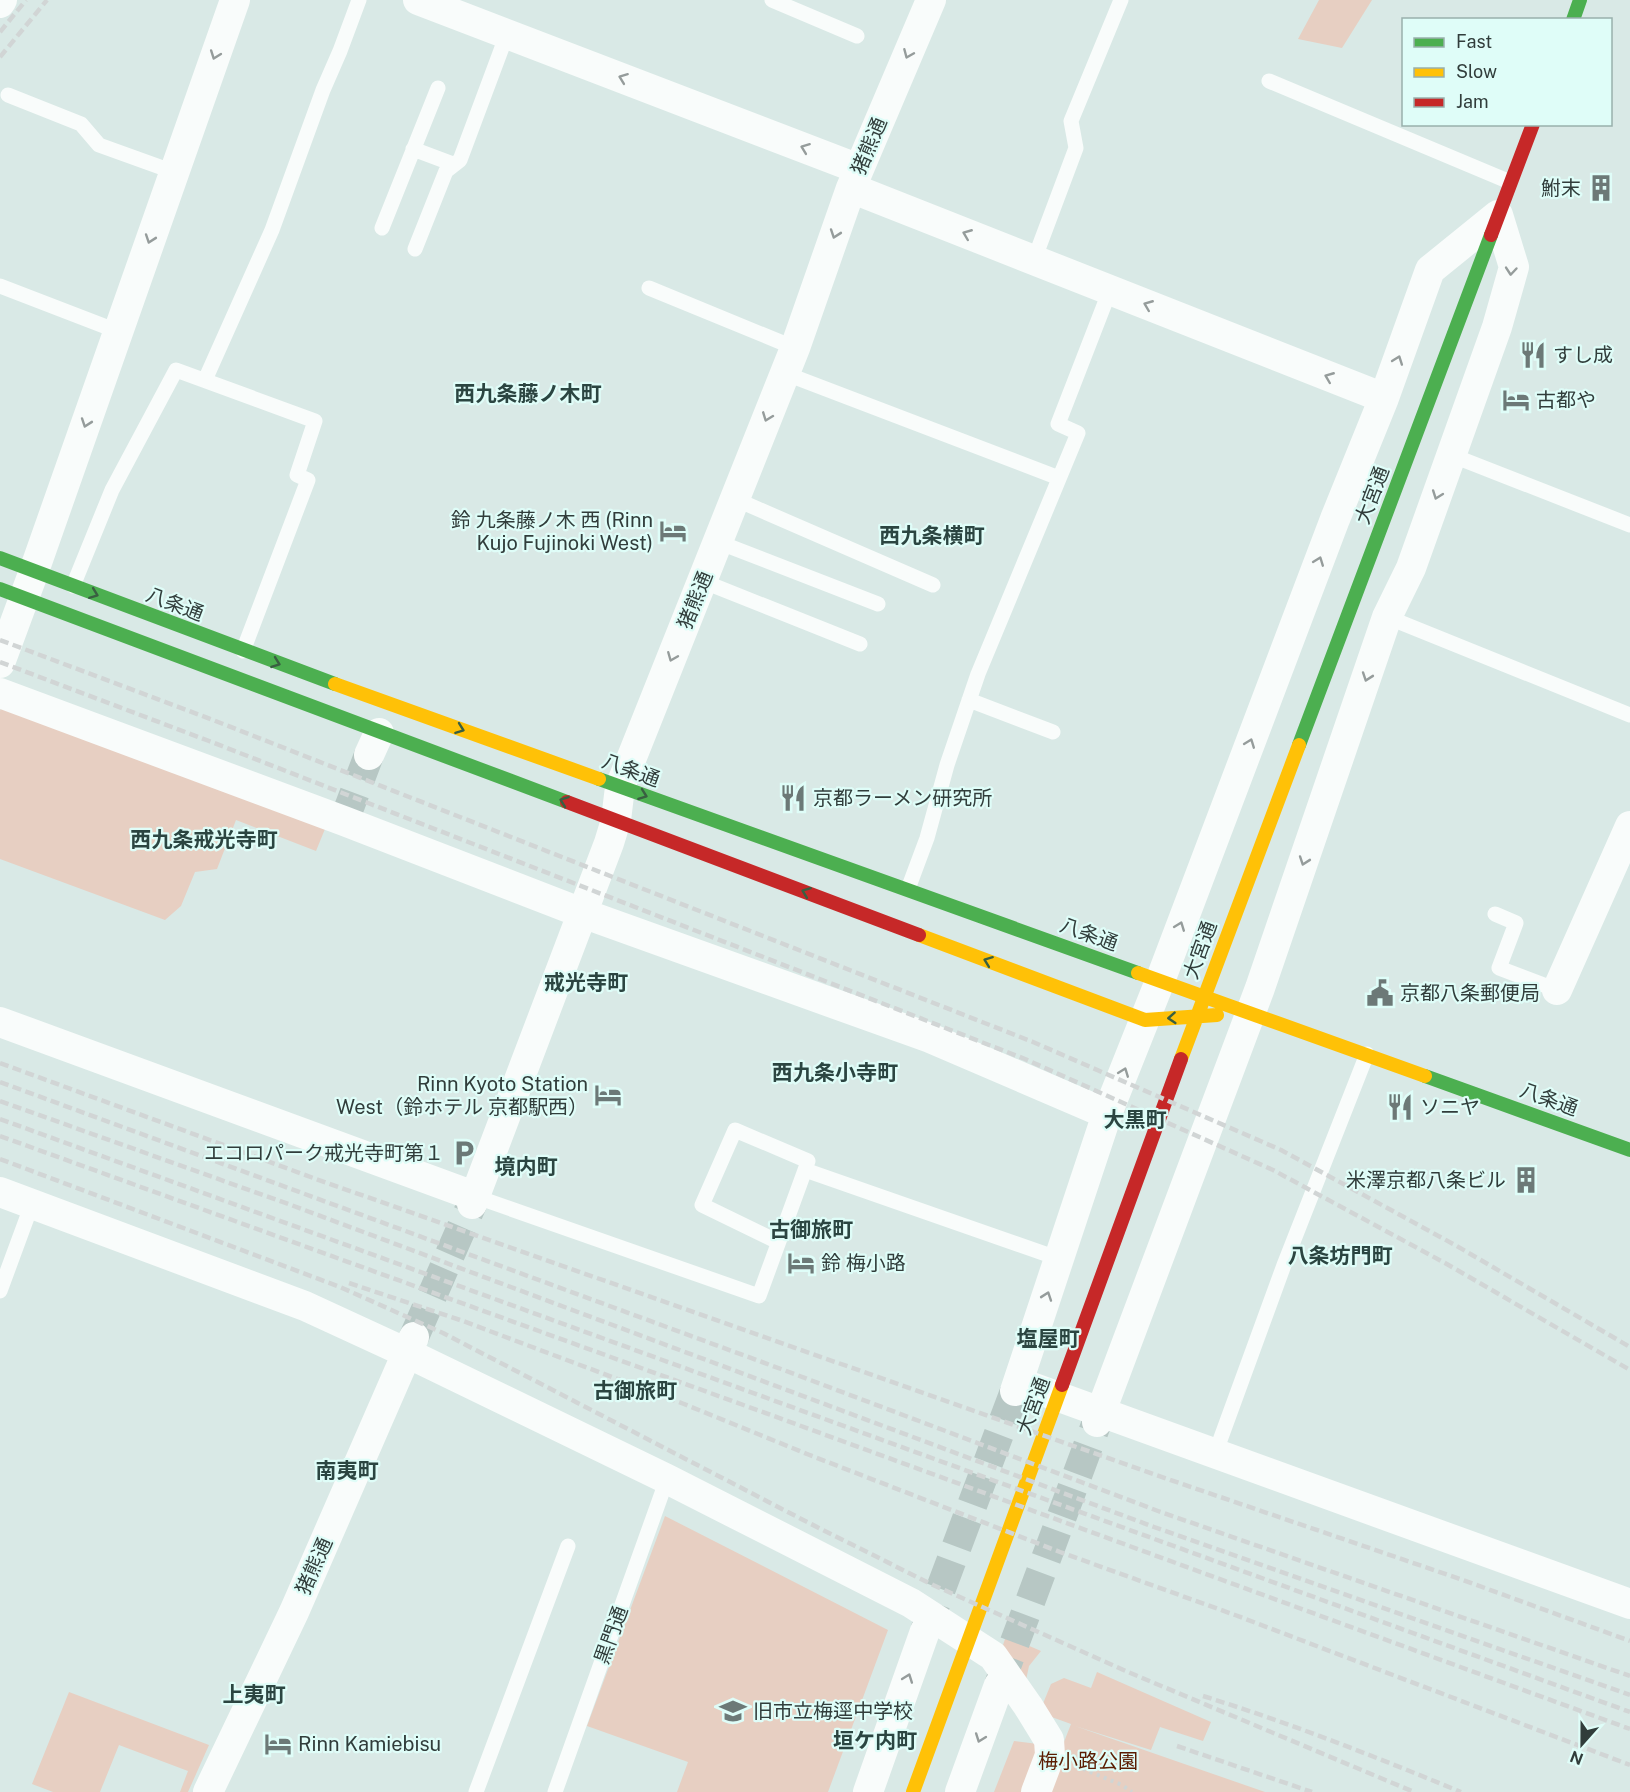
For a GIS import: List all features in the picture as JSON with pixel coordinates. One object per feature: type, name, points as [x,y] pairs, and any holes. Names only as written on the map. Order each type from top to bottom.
[{"type":"street","points":[[0,663],[19,586],[117,331],[235,0]]},
{"type":"street","name":"猪熊通","points":[[473,1200],[616,820],[620,787],[789,361],[855,178],[932,0]]},
{"type":"street","points":[[1574,18],[1580,0]]},
{"type":"street","points":[[430,2],[855,178],[1034,260],[1384,398]]},
{"type":"street","name":"大宮通","points":[[913,1792],[1215,967],[1532,126]]},
{"type":"street","points":[[1099,1418],[1251,1012],[1387,617],[1411,568],[1497,327],[1514,267],[1498,215],[1430,270],[1384,398],[1335,519],[1160,981],[1107,1114],[1016,1387],[1099,1418],[1215,1454],[1630,1604]]},
{"type":"street","name":"八条通","points":[[0,558],[19,586],[374,744],[616,820],[1145,1020],[1251,1012]]},
{"type":"street","name":"八条通","points":[[19,586],[73,586],[243,651],[1630,1150]]},
{"type":"street","points":[[0,693],[582,913],[930,1038],[1107,1114]]},
{"type":"street","points":[[1557,990],[1630,825]]},
{"type":"street","points":[[0,1022],[473,1200]]},
{"type":"street","points":[[0,1192],[411,1345],[911,1603],[993,1656],[1028,1706],[1049,1740],[1050,1755],[1036,1792]]},
{"type":"street","name":"猪熊通","points":[[208,1792],[294,1612],[411,1345]]},
{"type":"street","points":[[868,1792],[925,1631]]},
{"type":"street","points":[[960,1792],[999,1685]]},
{"type":"lane","points":[[205,380],[272,230],[323,90],[360,0]]},
{"type":"lane","points":[[772,0],[857,36]]},
{"type":"lane","points":[[1034,260],[1076,148],[1071,121],[1121,0]]},
{"type":"lane","points":[[415,249],[446,171],[460,160],[507,34]]},
{"type":"lane","points":[[1269,81],[1510,182]]},
{"type":"lane","points":[[382,228],[438,88]]},
{"type":"lane","points":[[8,95],[81,124],[99,145],[174,172]]},
{"type":"lane","points":[[413,149],[453,164]]},
{"type":"lane","points":[[0,286],[117,331]]},
{"type":"lane","points":[[650,288],[789,361],[1059,478]]},
{"type":"lane","points":[[908,889],[927,838],[946,765],[969,700],[1078,433],[1058,424],[1110,290]]},
{"type":"lane","points":[[73,586],[112,490],[176,370],[315,421],[297,475],[308,480],[243,651]]},
{"type":"lane","points":[[1451,455],[1630,525]]},
{"type":"lane","points":[[735,499],[933,585]]},
{"type":"lane","points":[[718,542],[878,604]]},
{"type":"lane","points":[[702,581],[860,644]]},
{"type":"lane","points":[[1387,617],[1630,715]]},
{"type":"lane","points":[[969,700],[1053,732]]},
{"type":"lane","points":[[1495,914],[1516,922],[1499,968],[1557,990]]},
{"type":"lane","points":[[1215,1454],[1284,1265],[1366,1054]]},
{"type":"lane","points":[[473,1200],[759,1296],[808,1161],[735,1130],[702,1205],[778,1242]]},
{"type":"lane","points":[[805,1170],[1060,1259]]},
{"type":"lane","points":[[0,1291],[32,1204]]},
{"type":"lane","name":"黒門通","points":[[555,1792],[667,1479]]},
{"type":"lane","points":[[476,1792],[568,1546]]},
{"type":"path","points":[[1050,1755],[1122,1785],[1132,1792]]},
{"type":"green space","points":[[1319,0],[1372,0],[1342,48],[1298,39]]},
{"type":"green space","points":[[2,705],[325,829],[316,851],[236,820],[217,869],[195,872],[181,906],[165,920],[0,859],[0,711]]},
{"type":"green space","name":"旧市立梅逕中学校","points":[[665,1516],[888,1630],[828,1792],[677,1792],[688,1762],[587,1726]]},
{"type":"green space","points":[[1006,1636],[1041,1651],[1029,1666],[1026,1680],[1001,1651]]},
{"type":"green space","name":"梅小路公園","points":[[1097,1672],[1211,1722],[1203,1741],[1160,1727],[1151,1750],[1075,1726],[1265,1792],[994,1792],[1014,1741],[1062,1747],[1071,1724],[1046,1715],[1042,1706],[1051,1684],[1064,1678],[1091,1688]]},
{"type":"green space","points":[[69,1692],[209,1745],[188,1792],[180,1792],[188,1771],[119,1745],[100,1792],[53,1792],[32,1784]]},
{"type":"tunnel","points":[[344,821],[369,755]]},
{"type":"tunnel","points":[[414,1337],[472,1204]]},
{"type":"tunnel","points":[[925,1631],[1015,1391]]},
{"type":"tunnel","points":[[999,1685],[1097,1422]]},
{"type":"railway","points":[[0,32],[26,0]]},
{"type":"railway","points":[[0,57],[47,0]]},
{"type":"railway","points":[[0,640],[213,720],[1033,1042],[1281,1150],[1455,1245],[1630,1347]]},
{"type":"railway","points":[[0,662],[209,741],[1025,1059],[1273,1170],[1445,1263],[1630,1370]]},
{"type":"railway","points":[[0,1063],[316,1179],[1156,1475],[1463,1580],[1630,1641]]},
{"type":"railway","points":[[0,1082],[781,1369],[1158,1511],[1630,1676]]},
{"type":"railway","points":[[0,1101],[291,1205],[1154,1527],[1630,1695]]},
{"type":"railway","points":[[0,1119],[1630,1712]]},
{"type":"railway","points":[[0,1136],[1630,1729]]},
{"type":"railway","points":[[0,1159],[340,1287],[443,1333],[933,1585],[1128,1672],[1414,1792]]},
{"type":"railway","points":[[349,1283],[463,1321],[684,1404],[1060,1552],[1235,1615],[1630,1765]]},
{"type":"railway","points":[[1203,1696],[1333,1741],[1461,1792]]},
{"type":"railway","points":[[1177,1746],[1312,1792]]},
{"type":"traffic: fast","points":[[1574,18],[1580,0]]},
{"type":"traffic: fast","points":[[1299,745],[1491,235]]},
{"type":"traffic: fast","points":[[0,558],[335,684]]},
{"type":"traffic: fast","points":[[0,589],[567,802]]},
{"type":"traffic: fast","points":[[599,779],[1138,973]]},
{"type":"traffic: fast","points":[[1425,1076],[1630,1150]]},
{"type":"traffic: slow","points":[[335,684],[599,779]]},
{"type":"traffic: slow","points":[[1181,1059],[1299,745]]},
{"type":"traffic: slow","points":[[919,935],[1145,1020],[1217,1015]]},
{"type":"traffic: slow","points":[[1138,973],[1425,1076]]},
{"type":"traffic: slow","points":[[913,1792],[1062,1385]]},
{"type":"traffic: jam","points":[[1491,235],[1532,126]]},
{"type":"traffic: jam","points":[[567,802],[919,935]]},
{"type":"traffic: jam","points":[[1062,1385],[1181,1059]]},
{"type":"place","name":"鮒末","points":[[1601,188]]},
{"type":"place","name":"すし成","points":[[1533,355]]},
{"type":"place","name":"古都や","points":[[1516,400]]},
{"type":"place","name":"鈴 九条藤ノ木 西 (Rinn Kujo Fujinoki West)","points":[[673,531]]},
{"type":"place","name":"京都ラーメン研究所","points":[[793,798]]},
{"type":"place","name":"京都八条郵便局","points":[[1380,993]]},
{"type":"place","name":"Rinn Kyoto Station West（鈴ホテル 京都駅西）","points":[[608,1095]]},
{"type":"place","name":"ソニヤ","points":[[1400,1107]]},
{"type":"place","name":"エコロパーク戒光寺町第１","points":[[464,1153]]},
{"type":"place","name":"米澤京都八条ビル","points":[[1526,1180]]},
{"type":"place","name":"鈴 梅小路","points":[[801,1263]]},
{"type":"place","name":"旧市立梅逕中学校","points":[[733,1711]]},
{"type":"place","name":"Rinn Kamiebisu","points":[[278,1744]]},
{"type":"district","name":"西九条藤ノ木町","points":[[528,393]]},
{"type":"district","name":"西九条横町","points":[[932,535]]},
{"type":"district","name":"西九条戒光寺町","points":[[204,839]]},
{"type":"district","name":"戒光寺町","points":[[586,982]]},
{"type":"district","name":"西九条小寺町","points":[[835,1072]]},
{"type":"district","name":"大黒町","points":[[1135,1119]]},
{"type":"district","name":"境内町","points":[[526,1166]]},
{"type":"district","name":"古御旅町","points":[[811,1229]]},
{"type":"district","name":"八条坊門町","points":[[1340,1255]]},
{"type":"district","name":"塩屋町","points":[[1048,1338]]},
{"type":"district","name":"古御旅町","points":[[635,1390]]},
{"type":"district","name":"南夷町","points":[[347,1470]]},
{"type":"district","name":"上夷町","points":[[254,1694]]},
{"type":"district","name":"垣ケ内町","points":[[875,1740]]}]
